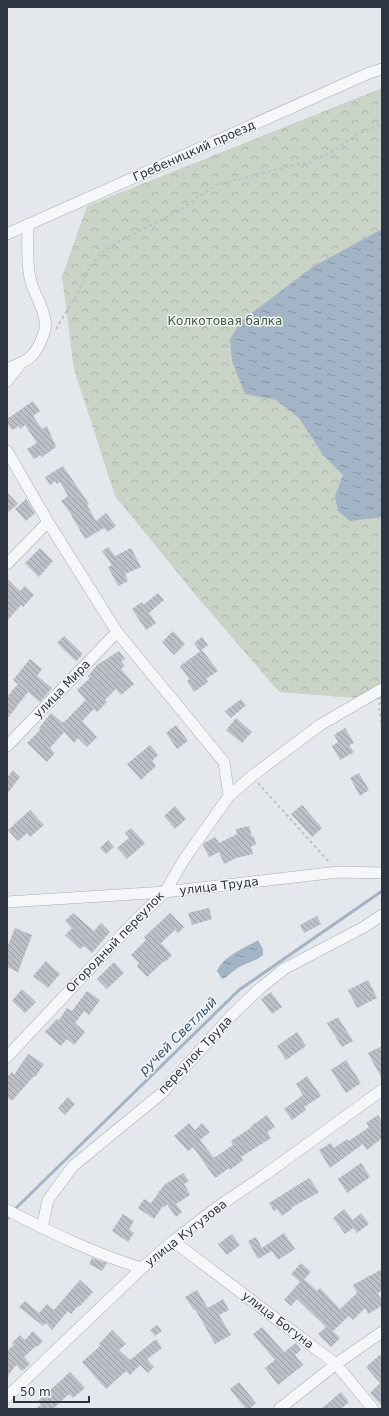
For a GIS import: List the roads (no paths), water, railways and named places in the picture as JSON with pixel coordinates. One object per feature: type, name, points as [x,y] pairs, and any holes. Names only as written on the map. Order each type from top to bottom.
[{"type":"street","name":"Гребеницкий проезд","points":[[7,234],[362,76],[382,69]]},
{"type":"street","points":[[7,369],[33,355],[38,349],[45,332],[45,321],[39,299],[31,281],[29,266],[28,224]]},
{"type":"street","points":[[7,381],[25,360]]},
{"type":"street","points":[[7,451],[48,522],[117,632],[224,762],[229,796]]},
{"type":"street","points":[[7,564],[48,522]]},
{"type":"street","name":"улица Мира","points":[[7,746],[117,632]]},
{"type":"street","name":"Огородный переулок","points":[[7,1056],[131,925],[165,892],[186,858],[229,796],[252,776],[320,725],[382,689]]},
{"type":"street","name":"улица Труда","points":[[7,902],[165,892],[338,872],[382,873]]},
{"type":"street","name":"переулок Труда","points":[[42,1228],[48,1200],[73,1166],[162,1092],[230,1017],[258,990],[284,969],[364,927],[382,915]]},
{"type":"street","name":"улица Кутузова","points":[[7,1397],[142,1268],[173,1241],[216,1208],[266,1174],[382,1090]]},
{"type":"street","points":[[7,1210],[42,1228],[120,1262],[142,1268]]},
{"type":"street","name":"улица Богуна","points":[[173,1241],[336,1364],[373,1409]]},
{"type":"street","points":[[279,1409],[336,1364],[382,1332]]},
{"type":"water","points":[[382,229],[382,517],[350,521],[338,511],[335,496],[343,475],[324,456],[299,418],[276,400],[245,394],[232,361],[230,339],[241,321],[314,266]]},
{"type":"water","points":[[258,940],[263,949],[263,955],[238,968],[222,979],[217,971],[224,961]]},
{"type":"waterway","name":"ручей Светлый","points":[[7,1219],[15,1209],[239,990],[382,891]]},
{"type":"park label","name":"Колкотовая балка","points":[[225,321]]}]
